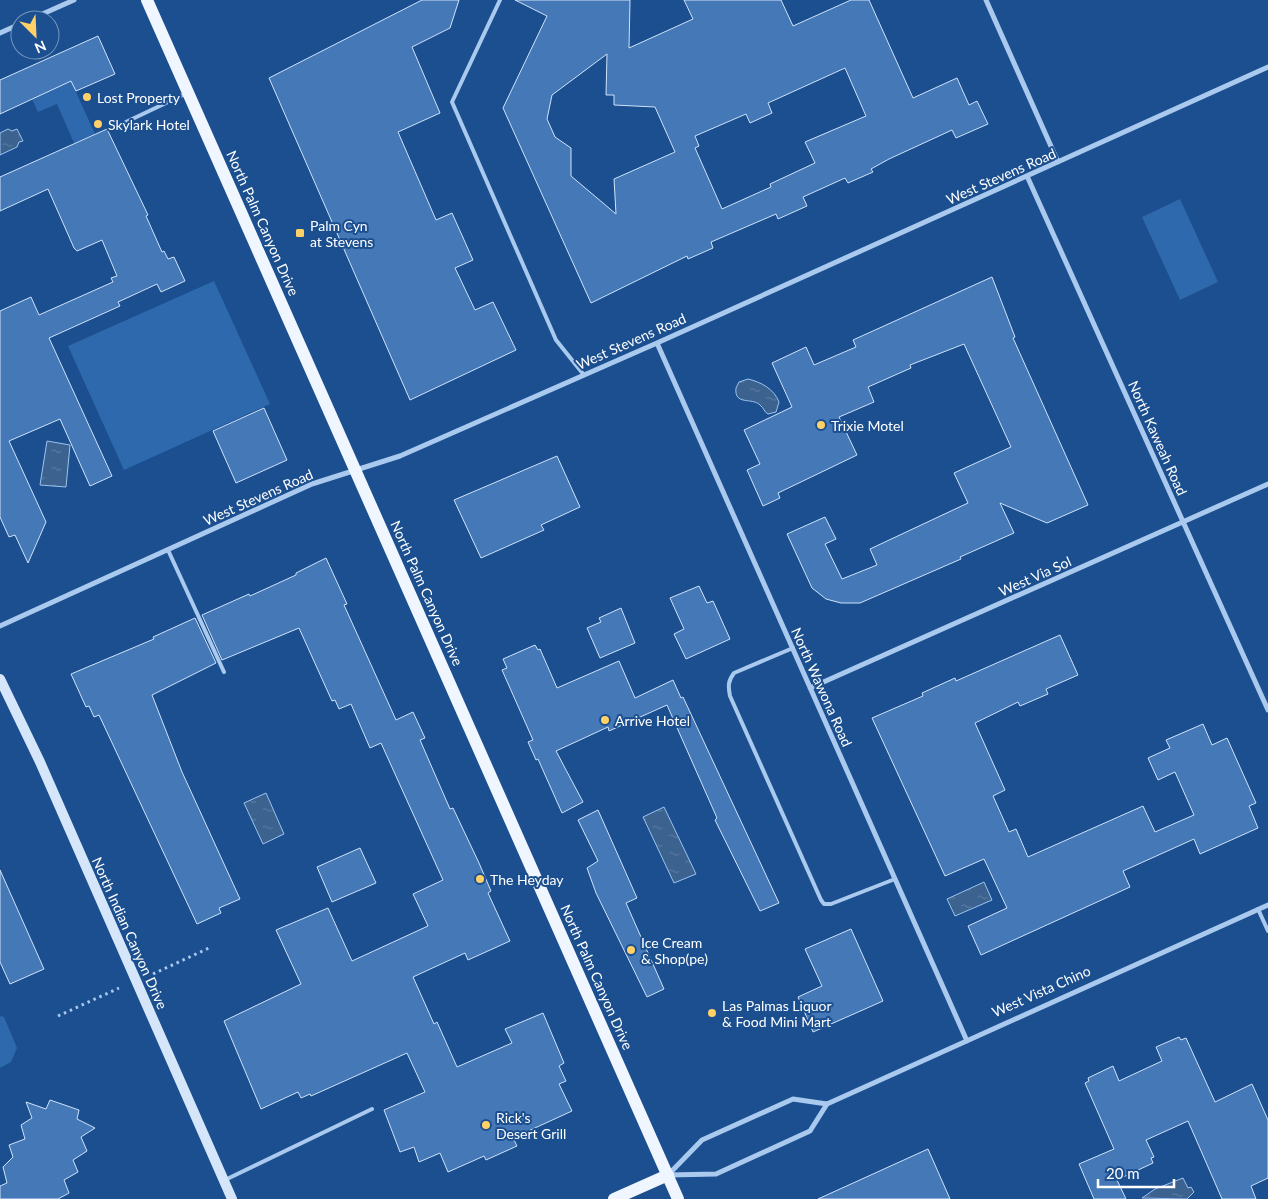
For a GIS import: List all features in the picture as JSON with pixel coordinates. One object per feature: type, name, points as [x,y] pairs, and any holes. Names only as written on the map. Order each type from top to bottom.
[{"type":"main road","name":"North Palm Canyon Drive","points":[[148,0],[678,1199]]},
{"type":"main road","name":"North Indian Canyon Drive","points":[[0,679],[40,762],[232,1199]]},
{"type":"main road","points":[[614,1199],[668,1175]]},
{"type":"street","points":[[52,10],[74,0]]},
{"type":"street","points":[[986,0],[1058,162]]},
{"type":"street","name":"West Stevens Road","points":[[0,626],[312,484],[400,456],[657,343],[1268,67]]},
{"type":"street","name":"North Kaweah Road","points":[[1027,176],[1268,710]]},
{"type":"street","name":"North Wawona Road","points":[[657,343],[967,1041]]},
{"type":"street","name":"West Via Sol","points":[[810,688],[1268,484]]},
{"type":"street","name":"West Vista Chino","points":[[827,1104],[1268,905]]},
{"type":"street","points":[[793,1099],[827,1104],[810,1131],[716,1174],[668,1175],[702,1140],[793,1099]]},
{"type":"lane","points":[[500,0],[452,102],[556,340],[584,375]]},
{"type":"lane","points":[[126,122],[188,92]]},
{"type":"lane","points":[[168,550],[224,672]]},
{"type":"lane","points":[[793,648],[734,673],[729,679],[728,686],[730,696],[820,900],[824,904],[831,904],[895,879]]},
{"type":"lane","points":[[1258,909],[1268,931]]},
{"type":"lane","points":[[224,1181],[372,1109]]},
{"type":"path","points":[[179,962],[212,947]]},
{"type":"path","points":[[58,1016],[90,1001]]},
{"type":"shaded area","points":[[71,81],[95,134],[74,143],[57,104],[38,112],[32,99]]},
{"type":"shaded area","points":[[1180,199],[1218,282],[1180,300],[1142,217]]},
{"type":"shaded area","points":[[214,281],[270,404],[124,470],[68,346]]},
{"type":"shaded area","points":[[0,1016],[4,1017],[17,1048],[11,1062],[0,1068]]},
{"type":"water","points":[[8,129],[12,131],[17,129],[23,141],[19,142],[17,147],[0,155],[0,133]]},
{"type":"water","points":[[748,379],[762,384],[774,393],[779,402],[776,412],[768,414],[757,403],[738,397],[736,388],[739,382]]},
{"type":"water","points":[[47,441],[70,445],[66,487],[40,485]]},
{"type":"water","points":[[266,793],[284,834],[263,844],[244,803]]},
{"type":"water","points":[[664,807],[696,874],[674,883],[643,817]]},
{"type":"water","points":[[984,882],[992,900],[955,916],[947,899]]},
{"type":"water","points":[[1183,1178],[1188,1188],[1191,1187],[1194,1192],[1187,1199],[1142,1198],[1155,1189]]},
{"type":"building","points":[[422,0],[459,0],[450,28],[412,47],[440,113],[398,132],[436,220],[452,213],[473,260],[455,268],[475,310],[493,302],[516,350],[410,400],[269,78]]},
{"type":"building","points":[[515,0],[630,0],[629,48],[693,19],[684,0],[781,0],[793,26],[851,0],[869,0],[913,98],[957,78],[969,105],[977,101],[988,124],[956,138],[952,130],[889,159],[871,169],[873,172],[848,183],[845,178],[803,197],[807,206],[778,219],[776,214],[711,242],[713,248],[688,259],[687,256],[591,303],[503,108],[547,16]],"holes":[[[607,54],[606,95],[614,95],[614,105],[655,107],[675,152],[614,179],[616,214],[571,176],[571,148],[555,137],[547,119],[552,95]],[[845,68],[866,116],[805,142],[815,163],[770,184],[771,187],[722,209],[695,148],[699,146],[695,136],[746,114],[750,123],[772,113],[768,103]]]},
{"type":"building","points":[[98,36],[115,74],[76,91],[71,81],[0,114],[0,80],[45,60],[60,60],[60,53]]},
{"type":"building","points":[[107,129],[148,215],[146,216],[162,252],[164,251],[168,259],[174,257],[185,281],[161,292],[157,284],[118,302],[120,306],[49,338],[112,476],[90,486],[60,419],[9,441],[46,522],[28,563],[15,535],[9,537],[0,517],[0,311],[31,297],[39,315],[113,282],[111,278],[117,276],[102,240],[77,251],[74,248],[48,189],[0,211],[0,177]]},
{"type":"building","points":[[992,277],[1015,337],[1013,338],[1088,505],[1047,523],[1000,503],[1014,533],[960,557],[961,559],[860,603],[841,603],[826,599],[812,588],[787,534],[825,517],[836,539],[825,544],[842,579],[877,565],[870,549],[968,503],[954,473],[1011,447],[964,344],[910,365],[911,368],[868,387],[874,402],[839,417],[857,455],[778,493],[780,498],[763,506],[747,470],[760,464],[744,430],[792,407],[772,363],[806,347],[814,365],[856,347],[853,340]]},
{"type":"building","points":[[264,408],[287,460],[236,483],[213,431]]},
{"type":"building","points":[[557,456],[580,507],[541,525],[544,530],[481,558],[454,500]]},
{"type":"building","points":[[326,558],[347,604],[344,605],[396,720],[413,712],[425,738],[420,740],[450,809],[453,808],[479,863],[491,891],[488,893],[510,941],[468,960],[465,953],[413,977],[434,1024],[437,1022],[457,1067],[512,1043],[505,1029],[543,1013],[564,1063],[559,1066],[566,1081],[559,1084],[572,1111],[513,1138],[517,1146],[486,1160],[484,1156],[448,1172],[440,1153],[419,1162],[414,1147],[400,1152],[384,1110],[425,1092],[407,1053],[311,1096],[310,1094],[301,1098],[298,1092],[261,1109],[224,1021],[301,984],[276,930],[328,908],[352,961],[428,926],[413,894],[443,880],[381,743],[370,748],[351,704],[339,709],[335,700],[332,701],[299,628],[222,660],[202,615],[296,575],[296,573]]},
{"type":"building","points":[[699,586],[707,603],[713,601],[730,639],[686,659],[674,634],[684,629],[670,598]]},
{"type":"building","points":[[621,608],[635,643],[600,658],[587,628],[601,622],[599,618]]},
{"type":"building","points":[[195,618],[216,663],[152,695],[182,772],[240,899],[219,908],[221,913],[197,924],[99,715],[94,717],[89,706],[86,707],[71,674],[154,639],[153,637]]},
{"type":"building","points":[[1060,635],[1078,675],[1046,689],[1048,694],[1020,706],[1018,702],[975,723],[1005,790],[993,796],[1009,832],[1016,829],[1028,857],[1143,806],[1155,832],[1194,815],[1175,772],[1158,780],[1148,758],[1170,748],[1166,740],[1203,724],[1212,745],[1227,738],[1256,803],[1249,806],[1258,828],[1200,854],[1194,839],[1123,871],[1130,887],[981,955],[968,926],[1007,908],[984,859],[945,876],[872,718],[923,696],[922,693],[955,678],[956,681]]},
{"type":"building","points":[[535,645],[538,650],[540,649],[557,688],[619,661],[635,698],[673,680],[681,698],[683,697],[779,903],[760,911],[715,820],[717,818],[667,705],[609,731],[608,727],[556,751],[583,802],[562,813],[538,759],[536,760],[528,742],[533,740],[502,670],[507,668],[503,659]]},
{"type":"building","points":[[598,810],[637,898],[626,903],[664,989],[647,997],[596,893],[587,868],[598,861],[578,820]]},
{"type":"building","points":[[360,848],[376,883],[332,902],[317,867]]},
{"type":"building","points":[[0,870],[44,969],[10,984],[0,962]]},
{"type":"building","points":[[851,929],[883,1001],[813,1032],[798,997],[822,986],[805,949]]},
{"type":"building","points":[[1179,1037],[1181,1040],[1186,1038],[1215,1102],[1252,1084],[1268,1120],[1268,1178],[1251,1186],[1256,1199],[1222,1199],[1188,1121],[1146,1140],[1154,1157],[1151,1158],[1153,1163],[1117,1180],[1126,1199],[1094,1199],[1079,1164],[1114,1149],[1085,1083],[1089,1081],[1088,1078],[1113,1066],[1119,1081],[1162,1061],[1156,1047]]},
{"type":"building","points":[[50,1100],[79,1110],[77,1119],[95,1128],[81,1137],[87,1151],[73,1160],[78,1172],[64,1180],[69,1193],[58,1199],[0,1199],[0,1186],[7,1183],[3,1167],[13,1157],[9,1145],[25,1139],[21,1125],[32,1118],[26,1102],[46,1109]]},
{"type":"building","points":[[928,1149],[950,1199],[818,1199]]},
{"type":"place","name":"Lost Property","points":[[87,97]]},
{"type":"place","name":"Skylark Hotel","points":[[98,124]]},
{"type":"place","name":"Palm Cyn at Stevens","points":[[300,233]]},
{"type":"place","name":"Trixie Motel","points":[[821,425]]},
{"type":"place","name":"Arrive Hotel","points":[[605,720]]},
{"type":"place","name":"The Heyday","points":[[480,879]]},
{"type":"place","name":"Ice Cream & Shop(pe)","points":[[631,950]]},
{"type":"place","name":"Las Palmas Liquor & Food Mini Mart","points":[[712,1013]]},
{"type":"place","name":"Rick's Desert Grill","points":[[486,1125]]}]
